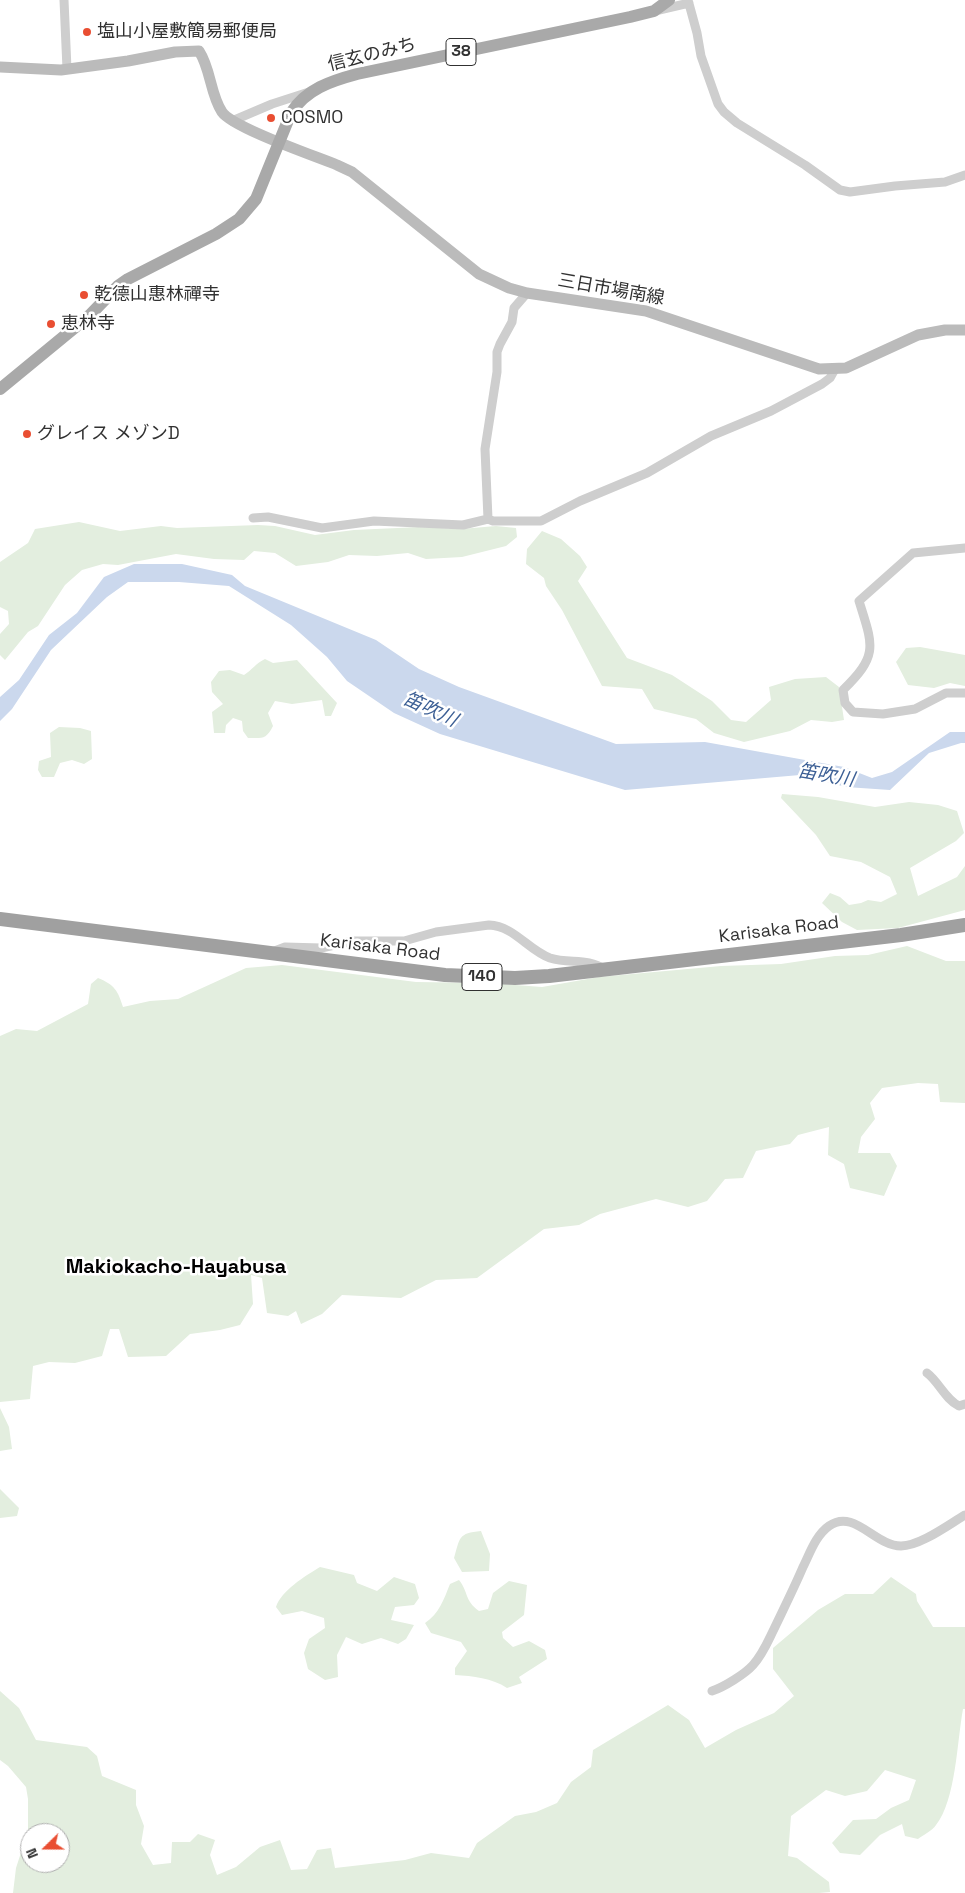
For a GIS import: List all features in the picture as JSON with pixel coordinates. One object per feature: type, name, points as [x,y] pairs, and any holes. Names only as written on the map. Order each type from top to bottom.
[{"type":"highway","name":"Karisaka Road","points":[[0,919],[445,975],[515,978],[606,970],[901,935],[965,925]]},
{"type":"main road","name":"信玄のみち","points":[[0,389],[83,322],[118,286],[216,234],[238,219],[256,199],[281,142],[291,113],[298,103],[312,91],[331,82],[357,74],[654,11],[669,0]]},
{"type":"main road","points":[[0,67],[66,69],[128,61],[176,52],[198,51],[203,58],[219,106],[232,121]]},
{"type":"main road","name":"三日市場南線","points":[[232,121],[352,172],[479,274],[502,285],[527,293],[646,312],[679,321],[804,364],[835,370],[846,368],[918,335],[945,330],[965,330]]},
{"type":"street","points":[[64,0],[66,69]]},
{"type":"street","points":[[654,11],[688,2],[701,56],[718,104],[724,112],[749,132],[805,165],[840,190],[850,192],[945,182],[965,175]]},
{"type":"street","points":[[232,121],[272,104],[312,91]]},
{"type":"street","points":[[488,519],[485,449],[497,372],[497,352],[512,322],[514,308],[527,293]]},
{"type":"street","points":[[253,518],[268,517],[322,528],[374,521],[463,524],[488,519],[541,521],[580,501],[647,473],[711,436],[772,411],[822,384],[830,378],[835,370]]},
{"type":"street","points":[[965,548],[913,553],[859,601],[870,638],[868,659],[856,677],[843,690],[845,703],[853,712],[883,714],[915,709],[946,693],[965,693]]},
{"type":"street","points":[[270,953],[285,947],[321,948],[353,942],[404,941],[436,932],[488,924],[497,925],[508,930],[548,958],[590,962],[598,964],[606,970]]},
{"type":"street","points":[[927,1373],[953,1403],[959,1406],[965,1404]]},
{"type":"street","points":[[712,1692],[721,1688],[752,1666],[764,1650],[809,1554],[819,1536],[827,1527],[838,1520],[851,1521],[886,1544],[901,1546],[914,1544],[931,1536],[965,1515]]},
{"type":"green space","points":[[79,522],[120,531],[161,526],[177,528],[258,525],[275,526],[315,535],[354,530],[419,527],[461,529],[496,526],[516,528],[517,537],[506,546],[462,557],[426,559],[408,553],[377,556],[349,555],[328,562],[296,566],[275,553],[254,551],[244,560],[214,559],[176,554],[118,565],[103,564],[82,570],[65,585],[38,626],[28,632],[5,660],[0,655],[0,634],[9,624],[8,611],[0,607],[0,562],[28,543],[35,529]]},
{"type":"green space","points":[[542,531],[561,539],[580,556],[587,567],[578,581],[627,658],[672,675],[712,701],[731,720],[746,722],[771,700],[769,687],[795,679],[826,677],[839,687],[844,720],[832,722],[811,720],[790,731],[744,742],[714,733],[696,719],[654,709],[642,689],[602,686],[562,610],[546,586],[544,578],[526,564],[527,549]]},
{"type":"green space","points":[[920,647],[965,655],[965,686],[950,683],[934,688],[908,685],[896,662],[906,648]]},
{"type":"green space","points":[[265,659],[273,663],[297,660],[337,703],[331,716],[325,716],[322,700],[292,704],[275,701],[268,713],[273,726],[266,736],[248,738],[243,731],[242,721],[233,718],[226,725],[225,733],[214,733],[212,712],[223,704],[212,692],[211,682],[219,671],[230,670],[244,675]]},
{"type":"green space","points":[[59,727],[80,728],[91,731],[92,759],[84,764],[72,760],[60,763],[54,777],[42,777],[38,770],[39,761],[51,757],[50,733]]},
{"type":"green space","points":[[782,794],[818,797],[875,807],[909,802],[938,805],[957,811],[964,833],[956,841],[910,868],[918,896],[957,877],[965,866],[965,910],[898,928],[857,930],[842,922],[822,903],[830,893],[840,897],[849,905],[868,900],[881,902],[897,894],[890,877],[861,862],[830,856],[816,835],[781,798]]},
{"type":"green space","points":[[907,946],[946,961],[965,961],[965,1103],[940,1102],[938,1084],[918,1083],[882,1088],[870,1103],[875,1119],[861,1137],[858,1153],[890,1153],[897,1166],[884,1196],[850,1188],[844,1164],[828,1155],[829,1127],[798,1135],[790,1144],[756,1151],[743,1178],[725,1179],[707,1201],[688,1207],[656,1199],[600,1214],[579,1225],[544,1229],[477,1278],[436,1280],[401,1298],[342,1295],[322,1314],[301,1324],[296,1311],[288,1316],[267,1313],[262,1278],[251,1275],[253,1304],[240,1325],[190,1334],[166,1356],[128,1357],[119,1329],[110,1329],[102,1356],[75,1363],[49,1362],[33,1366],[30,1399],[0,1402],[0,1036],[16,1029],[37,1031],[88,1004],[91,984],[98,978],[115,989],[123,1007],[150,1001],[178,999],[246,968],[282,965],[416,982],[489,983],[542,987],[599,977],[721,966],[781,964],[835,956],[868,955]]},
{"type":"green space","points":[[0,1408],[9,1427],[12,1449],[0,1451]]},
{"type":"green space","points":[[0,1489],[19,1508],[17,1516],[0,1518]]},
{"type":"green space","points":[[481,1531],[490,1554],[489,1571],[462,1572],[454,1558],[459,1541],[468,1533]]},
{"type":"green space","points":[[320,1567],[354,1575],[357,1583],[377,1591],[394,1577],[415,1584],[419,1598],[414,1605],[395,1607],[391,1620],[414,1625],[406,1639],[398,1644],[381,1638],[362,1644],[346,1637],[337,1655],[338,1677],[325,1680],[308,1669],[304,1653],[309,1639],[325,1628],[324,1618],[302,1611],[282,1615],[276,1607],[288,1590]]},
{"type":"green space","points":[[891,1577],[916,1594],[917,1601],[933,1627],[965,1627],[965,1709],[963,1709],[955,1770],[948,1801],[936,1825],[918,1839],[905,1836],[902,1824],[880,1835],[860,1855],[840,1853],[832,1843],[853,1820],[876,1819],[891,1808],[909,1800],[916,1780],[885,1770],[867,1791],[845,1796],[826,1790],[791,1816],[788,1856],[797,1858],[829,1882],[830,1892],[13,1893],[16,1868],[20,1856],[20,1873],[70,1873],[70,1823],[28,1823],[26,1787],[8,1766],[0,1760],[0,1691],[19,1708],[36,1740],[87,1747],[97,1756],[102,1776],[136,1790],[136,1805],[144,1826],[141,1844],[153,1865],[171,1863],[172,1842],[190,1842],[198,1834],[215,1840],[210,1855],[217,1875],[236,1867],[260,1847],[280,1840],[291,1870],[307,1869],[317,1850],[331,1848],[335,1868],[405,1860],[431,1853],[469,1858],[477,1843],[515,1816],[536,1812],[557,1803],[571,1782],[591,1767],[593,1750],[668,1705],[689,1720],[705,1748],[736,1730],[774,1713],[794,1696],[773,1669],[773,1648],[818,1610],[845,1594],[873,1594]]},
{"type":"green space","points":[[459,1580],[469,1600],[479,1611],[488,1609],[493,1593],[509,1581],[527,1585],[524,1615],[502,1632],[503,1638],[513,1647],[529,1641],[545,1650],[547,1659],[519,1677],[522,1683],[507,1688],[489,1680],[455,1675],[455,1668],[467,1651],[461,1642],[431,1633],[425,1623],[437,1611],[450,1584]]},
{"type":"water","name":"笛吹川","points":[[134,564],[182,564],[232,575],[245,586],[376,640],[419,669],[459,687],[616,744],[705,742],[844,767],[872,778],[892,772],[950,732],[965,732],[965,743],[929,753],[890,790],[846,787],[800,775],[625,790],[440,734],[394,713],[347,681],[327,657],[291,625],[229,586],[179,582],[128,582],[107,597],[51,650],[12,709],[0,721],[0,697],[19,680],[49,635],[77,613],[104,577]]},
{"type":"place","name":"塩山小屋敷簡易郵便局","points":[[87,32]]},
{"type":"place","name":"COSMO","points":[[271,118]]},
{"type":"place","name":"乾德山惠林禪寺","points":[[84,295]]},
{"type":"place","name":"恵林寺","points":[[51,324]]},
{"type":"place","name":"グレイス メゾンD","points":[[27,434]]},
{"type":"district","name":"Makiokacho-Hayabusa","points":[[176,1268]]}]
